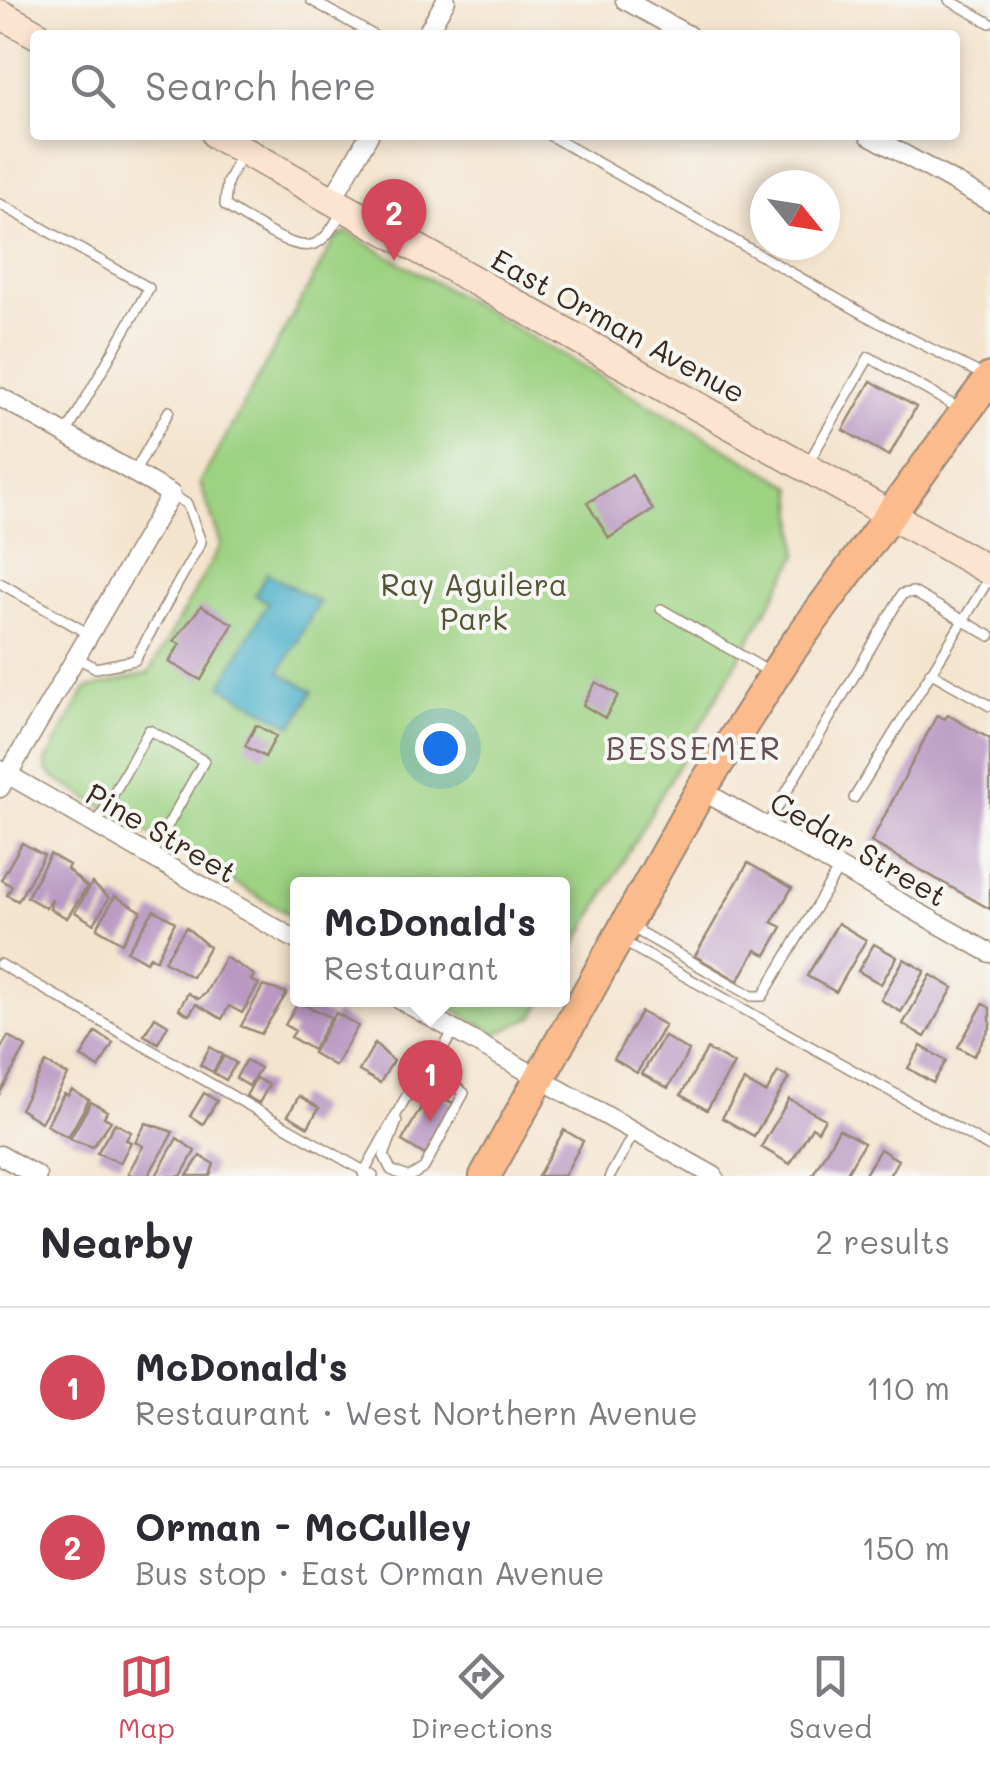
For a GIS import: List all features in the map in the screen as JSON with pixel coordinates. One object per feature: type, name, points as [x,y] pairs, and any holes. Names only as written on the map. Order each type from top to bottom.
[{"type":"main road","points":[[485,1176],[702,790],[774,675],[990,378]]},
{"type":"street","points":[[429,30],[446,0]]},
{"type":"street","points":[[624,0],[679,30]]},
{"type":"street","points":[[0,14],[30,31]]},
{"type":"street","name":"East Orman Avenue","points":[[225,140],[990,574]]},
{"type":"street","points":[[338,203],[367,140]]},
{"type":"street","points":[[878,140],[990,202]]},
{"type":"street","points":[[0,397],[171,494],[3,778]]},
{"type":"street","name":"Pine Street","points":[[3,778],[290,936]]},
{"type":"street","name":"Cedar Street","points":[[702,790],[990,953]]},
{"type":"street","points":[[413,1007],[714,1176]]},
{"type":"street","points":[[0,1154],[37,1176]]},
{"type":"lane","points":[[311,0],[364,30]]},
{"type":"lane","points":[[949,0],[990,23]]},
{"type":"lane","points":[[558,140],[878,322],[990,378]]},
{"type":"lane","points":[[243,150],[227,182],[225,205],[293,246],[319,243],[331,232],[338,203]]},
{"type":"lane","points":[[0,204],[149,288],[66,434]]},
{"type":"lane","points":[[806,468],[869,356],[966,413]]},
{"type":"lane","points":[[134,473],[169,411]]},
{"type":"lane","points":[[76,657],[96,668],[135,660],[201,542],[188,504],[171,494]]},
{"type":"lane","points":[[854,798],[990,574]]},
{"type":"lane","points":[[0,583],[89,634]]},
{"type":"lane","points":[[766,827],[902,594],[913,592],[990,636]]},
{"type":"lane","points":[[661,608],[774,675]]},
{"type":"lane","points":[[930,672],[990,706]]},
{"type":"lane","points":[[96,826],[149,730],[204,760],[150,857]]},
{"type":"lane","points":[[623,932],[752,996],[764,996],[839,868]]},
{"type":"lane","points":[[623,932],[990,1147]]},
{"type":"lane","points":[[0,964],[366,1174],[416,1079],[431,1068],[454,1030]]},
{"type":"lane","points":[[402,1104],[384,1156],[391,1170],[408,1176],[424,1168],[463,1100],[462,1088],[431,1068]]},
{"type":"lane","points":[[610,1176],[635,1131]]},
{"type":"green space","name":"Ray Aguilera Park","points":[[347,232],[793,487],[798,555],[570,955],[570,877],[290,877],[290,915],[57,780],[46,769],[46,762],[86,689],[149,673],[221,544],[200,483],[335,239]]},
{"type":"green space","points":[[449,1007],[540,1007],[534,1016],[497,1034]]},
{"type":"water","points":[[267,573],[319,602],[280,672],[313,691],[293,726],[221,686],[268,602],[255,595]]},
{"type":"building","points":[[871,381],[916,407],[889,456],[843,430]]},
{"type":"building","points":[[632,475],[653,510],[609,538],[587,503]]},
{"type":"building","points":[[201,606],[233,624],[201,680],[169,662],[180,644],[174,641]]},
{"type":"building","points":[[596,682],[618,695],[605,718],[583,705]]},
{"type":"building","points":[[937,715],[945,719],[948,715],[990,739],[990,909],[871,842]]},
{"type":"building","points":[[256,725],[276,736],[265,757],[245,746]]},
{"type":"building","points":[[22,843],[44,855],[18,901],[7,895],[12,886],[1,880]]},
{"type":"building","points":[[50,854],[69,865],[67,869],[87,887],[67,918],[50,909],[52,898],[46,908],[27,897]]},
{"type":"building","points":[[748,863],[792,888],[772,922],[782,927],[766,955],[756,950],[738,981],[695,956]]},
{"type":"building","points":[[92,883],[109,898],[94,924],[75,912]]},
{"type":"building","points":[[115,896],[141,911],[122,943],[97,928]]},
{"type":"building","points":[[154,910],[175,922],[156,960],[150,956],[146,962],[127,951]]},
{"type":"building","points":[[838,923],[866,940],[836,992],[807,976]]},
{"type":"building","points":[[186,927],[209,947],[192,977],[164,961]]},
{"type":"building","points":[[874,944],[897,957],[881,984],[858,971]]},
{"type":"building","points":[[225,957],[254,975],[251,980],[259,984],[242,1013],[229,1006],[222,1019],[196,1004],[189,1015],[179,1009],[188,993],[198,999],[205,994]]},
{"type":"building","points":[[904,959],[925,971],[901,1012],[881,1000]]},
{"type":"building","points":[[931,975],[953,988],[925,1037],[903,1024]]},
{"type":"building","points":[[263,986],[287,993],[261,1034],[241,1026]]},
{"type":"building","points":[[983,1004],[990,1008],[990,1028],[974,1056],[958,1047]]},
{"type":"building","points":[[295,1007],[309,1007],[331,1017],[313,1050],[291,1037],[295,1031],[285,1025]]},
{"type":"building","points":[[641,1012],[665,1025],[637,1073],[614,1059]]},
{"type":"building","points":[[336,1013],[358,1026],[335,1066],[313,1053]]},
{"type":"building","points":[[155,1017],[168,1025],[158,1043],[144,1035]]},
{"type":"building","points":[[96,1032],[113,1043],[99,1068],[81,1057]]},
{"type":"building","points":[[8,1036],[26,1047],[0,1093],[0,1050]]},
{"type":"building","points":[[664,1036],[689,1051],[668,1088],[642,1074]]},
{"type":"building","points":[[375,1043],[393,1061],[380,1083],[359,1071]]},
{"type":"building","points":[[921,1046],[946,1061],[933,1083],[908,1068]]},
{"type":"building","points":[[210,1047],[223,1055],[213,1072],[200,1065]]},
{"type":"building","points":[[707,1049],[734,1064],[707,1110],[681,1095]]},
{"type":"building","points":[[224,1056],[236,1063],[226,1080],[214,1073]]},
{"type":"building","points":[[246,1060],[260,1068],[249,1086],[236,1078]]},
{"type":"building","points":[[46,1063],[68,1075],[41,1122],[20,1109]]},
{"type":"building","points":[[778,1072],[789,1078],[754,1136],[722,1118],[744,1081],[766,1093]]},
{"type":"building","points":[[256,1078],[269,1085],[259,1103],[246,1096]]},
{"type":"building","points":[[72,1090],[89,1100],[68,1137],[46,1125],[64,1094],[68,1096]]},
{"type":"building","points":[[431,1090],[454,1104],[425,1155],[402,1141]]},
{"type":"building","points":[[204,1093],[217,1101],[203,1124],[190,1116]]},
{"type":"building","points":[[299,1096],[319,1108],[308,1127],[288,1115]]},
{"type":"building","points":[[789,1099],[825,1119],[818,1131],[812,1127],[790,1164],[761,1147]]},
{"type":"building","points":[[91,1102],[107,1111],[104,1117],[111,1121],[93,1147],[70,1139]]},
{"type":"building","points":[[115,1123],[131,1132],[126,1140],[131,1142],[120,1163],[97,1153]]},
{"type":"building","points":[[146,1123],[173,1132],[148,1176],[133,1176],[128,1173],[143,1146],[135,1142]]},
{"type":"building","points":[[839,1129],[864,1143],[845,1176],[813,1174]]},
{"type":"building","points":[[564,1130],[583,1141],[564,1176],[538,1176]]},
{"type":"building","points":[[177,1138],[195,1151],[181,1176],[156,1176]]},
{"type":"building","points":[[880,1149],[898,1160],[889,1176],[864,1176]]},
{"type":"building","points":[[200,1156],[214,1164],[210,1176],[187,1176]]},
{"type":"place","name":"Orman - McCulley","points":[[394,261]]},
{"type":"place","name":"McDonald's","points":[[430,1122]]},
{"type":"district","name":"BESSEMER","points":[[694,747]]}]
